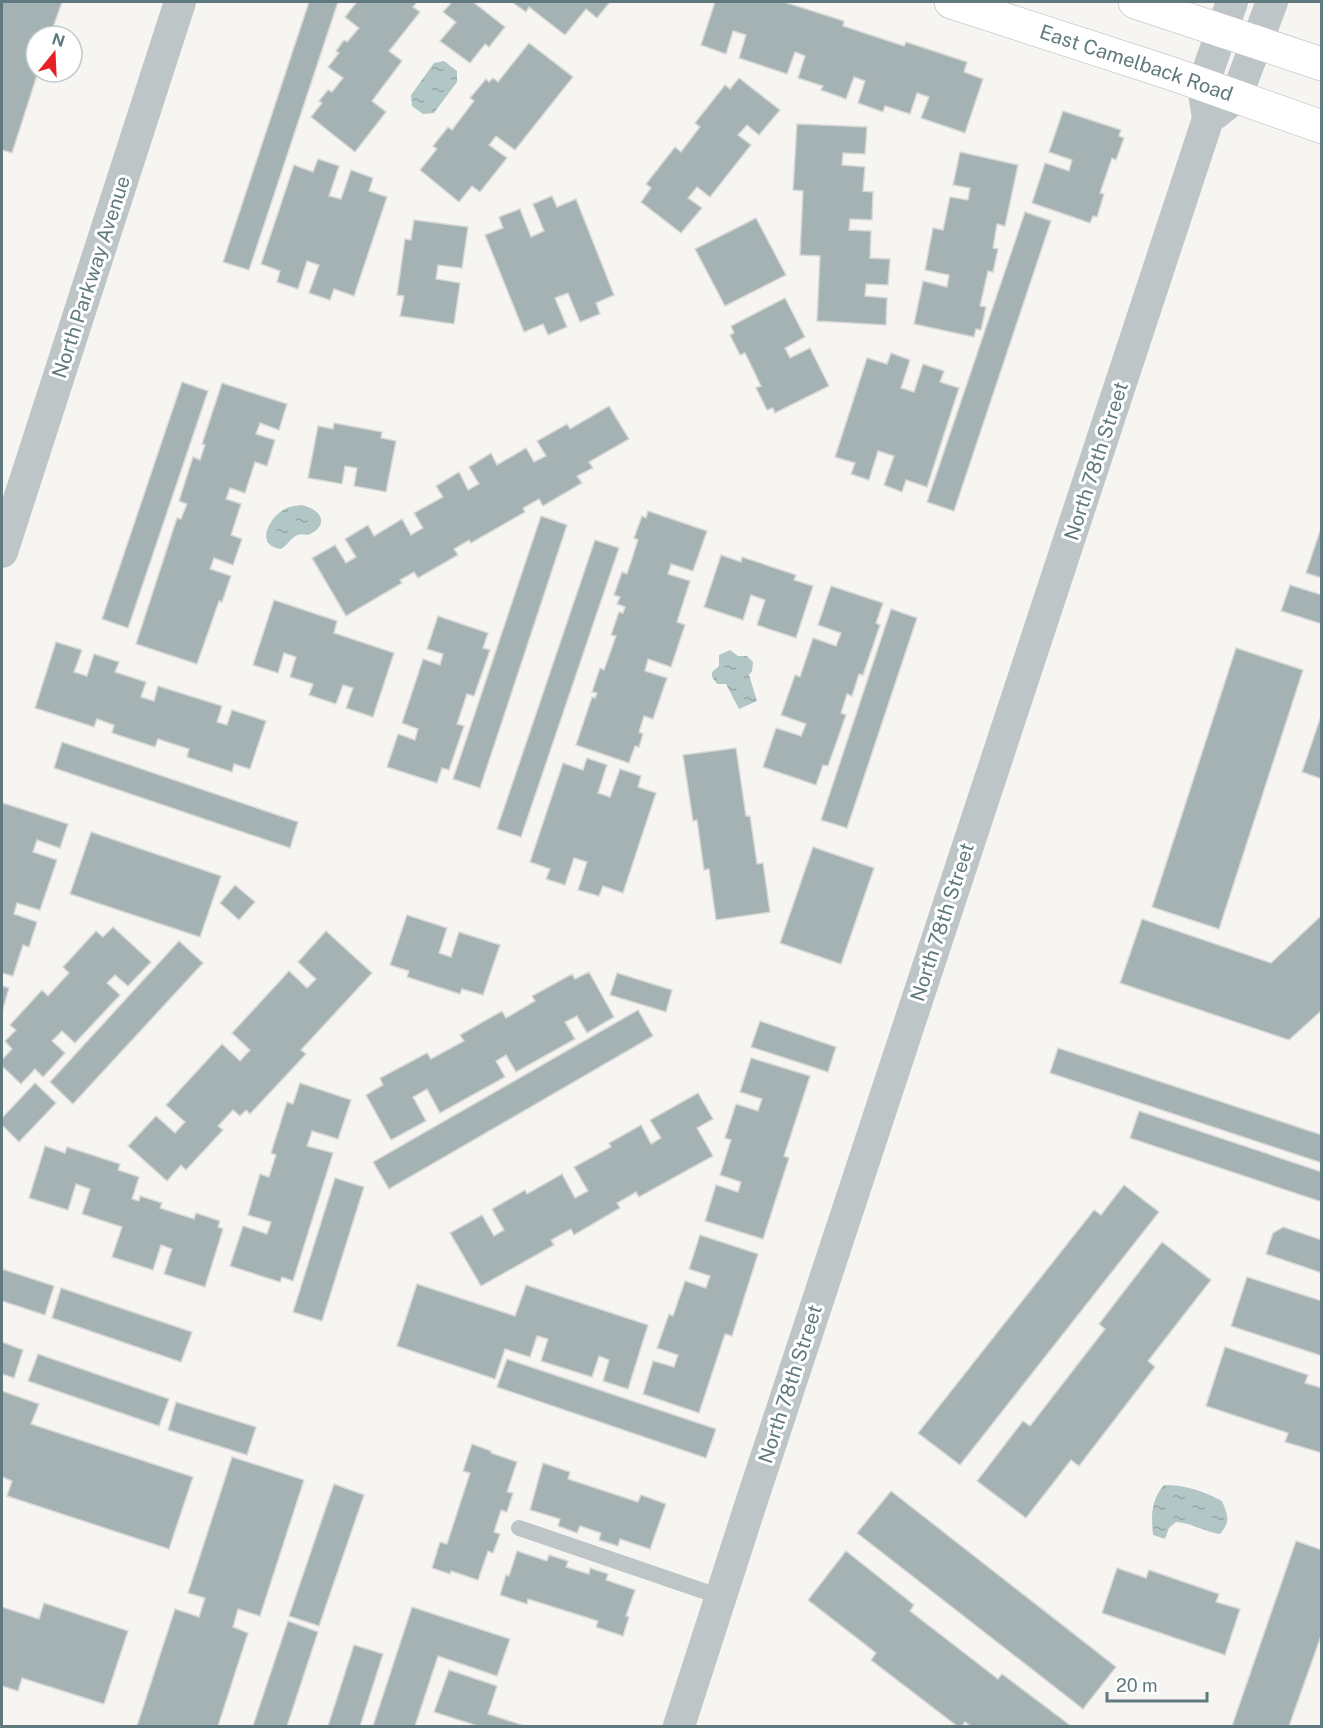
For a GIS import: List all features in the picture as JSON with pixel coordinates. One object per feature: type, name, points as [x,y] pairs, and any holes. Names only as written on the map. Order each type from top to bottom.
[{"type":"main road","name":"East Camelback Road","points":[[951,2],[1203,85],[1322,127]]},
{"type":"main road","points":[[1135,2],[1227,16],[1257,43],[1322,64]]},
{"type":"street","name":"North Parkway Avenue","points":[[2,552],[180,2]]},
{"type":"street","points":[[1208,119],[1236,97],[1272,2]]},
{"type":"street","name":"North 78th Street","points":[[679,1726],[1208,119],[1203,85],[1227,16]]},
{"type":"lane","points":[[519,1528],[721,1597]]},
{"type":"water","points":[[444,61],[457,71],[457,82],[434,113],[423,114],[412,106],[411,95],[434,63]]},
{"type":"water","points":[[302,505],[318,514],[321,518],[319,527],[308,535],[295,536],[281,549],[273,547],[266,538],[273,519],[285,509]]},
{"type":"water","points":[[730,650],[738,656],[747,656],[753,662],[749,675],[757,701],[739,709],[726,684],[717,684],[712,677],[712,672],[719,666],[719,655]]},
{"type":"water","points":[[1164,1485],[1194,1489],[1222,1501],[1227,1518],[1226,1525],[1220,1534],[1176,1522],[1169,1528],[1165,1539],[1153,1535],[1153,1508]]},
{"type":"building","points":[[2,2],[62,2],[54,24],[24,24],[24,84],[34,84],[12,153],[2,150]]},
{"type":"building","points":[[309,2],[338,2],[249,270],[223,262]]},
{"type":"building","points":[[354,2],[417,2],[413,7],[420,12],[389,51],[402,61],[372,101],[386,112],[355,152],[311,117],[322,103],[319,101],[328,90],[332,92],[343,78],[328,67],[339,53],[336,51],[344,40],[347,42],[359,28],[345,17],[356,3]]},
{"type":"building","points":[[452,2],[473,2],[505,27],[489,47],[485,44],[470,63],[440,41],[456,22],[443,12]]},
{"type":"building","points":[[512,2],[610,2],[597,18],[586,9],[565,35],[529,7],[526,12]]},
{"type":"building","points":[[715,2],[784,2],[844,21],[843,26],[904,46],[906,42],[967,62],[964,72],[983,79],[965,133],[921,118],[929,97],[917,93],[910,114],[885,106],[883,112],[858,103],[865,81],[854,77],[846,99],[821,90],[823,86],[798,78],[805,56],[795,52],[787,74],[739,58],[746,35],[733,31],[726,54],[701,45]]},
{"type":"building","points":[[529,43],[573,77],[515,150],[496,136],[489,145],[507,158],[480,192],[472,186],[459,202],[420,170],[437,149],[433,146],[448,127],[452,130],[474,101],[470,98],[486,79],[489,82],[493,78],[498,82]]},
{"type":"building","points":[[739,78],[780,110],[759,135],[747,125],[738,135],[751,145],[710,197],[697,187],[688,198],[702,208],[681,233],[641,202],[651,188],[646,184],[675,147],[681,152],[700,127],[695,123],[725,85],[730,89]]},
{"type":"building","points":[[1063,111],[1121,130],[1119,136],[1124,138],[1116,160],[1112,158],[1100,193],[1104,194],[1097,217],[1093,216],[1090,223],[1032,203],[1045,163],[1069,171],[1072,160],[1049,152]]},
{"type":"building","points":[[797,124],[867,127],[865,154],[843,153],[842,165],[865,167],[863,191],[873,192],[872,220],[850,219],[849,230],[871,231],[870,258],[890,259],[888,285],[866,284],[865,296],[887,298],[886,325],[817,321],[820,256],[800,255],[803,191],[793,190]]},
{"type":"building","points":[[960,152],[1018,165],[1005,226],[997,224],[993,248],[998,249],[993,272],[988,271],[980,306],[986,307],[981,330],[976,329],[974,337],[914,324],[923,281],[947,287],[949,275],[925,270],[933,228],[943,230],[950,197],[968,200],[970,188],[953,185]]},
{"type":"building","points":[[318,159],[339,166],[329,196],[341,199],[351,170],[373,178],[369,191],[387,197],[354,296],[334,289],[330,300],[309,293],[319,265],[307,261],[298,289],[277,282],[280,271],[261,264],[294,165],[313,172]]},
{"type":"building","points":[[552,196],[557,207],[576,199],[614,295],[596,303],[600,314],[580,322],[568,293],[555,298],[567,327],[548,335],[543,324],[524,332],[485,235],[503,228],[499,217],[520,209],[531,237],[544,231],[533,204]]},
{"type":"building","points":[[1025,212],[1051,221],[954,511],[927,502]]},
{"type":"building","points":[[756,218],[786,275],[725,306],[695,249]]},
{"type":"building","points":[[414,220],[468,227],[462,268],[438,265],[436,279],[460,283],[454,324],[400,316],[404,296],[397,295],[405,239],[411,240]]},
{"type":"building","points":[[785,298],[805,337],[785,348],[790,358],[810,348],[829,386],[775,413],[773,408],[767,410],[756,388],[761,386],[745,353],[740,355],[730,335],[734,333],[731,326]]},
{"type":"building","points":[[891,353],[910,360],[901,388],[914,392],[923,364],[944,371],[940,382],[959,388],[927,487],[906,480],[902,492],[884,485],[894,456],[878,451],[869,480],[851,474],[855,463],[835,457],[867,358],[887,364]]},
{"type":"building","points":[[182,382],[208,391],[128,628],[102,619]]},
{"type":"building","points":[[222,383],[287,404],[279,430],[260,423],[256,434],[275,440],[267,466],[255,462],[245,493],[230,488],[226,499],[241,504],[231,535],[242,539],[233,565],[214,558],[210,569],[231,576],[222,602],[219,601],[197,664],[136,644],[177,518],[181,519],[187,504],[179,501],[193,457],[200,460],[205,445],[202,444]]},
{"type":"building","points":[[609,406],[629,439],[589,462],[593,468],[577,476],[582,483],[543,506],[539,499],[523,508],[525,512],[471,543],[469,540],[454,549],[458,555],[418,578],[414,572],[400,580],[402,583],[346,616],[312,558],[335,545],[346,563],[356,557],[345,539],[368,525],[374,536],[402,519],[411,535],[423,528],[414,513],[443,497],[436,486],[459,472],[468,490],[479,484],[469,467],[491,453],[497,465],[526,448],[534,462],[546,456],[537,441],[567,424],[570,429]]},
{"type":"building","points":[[334,423],[382,432],[381,438],[396,441],[386,492],[354,486],[357,468],[345,466],[342,484],[308,478],[318,426],[333,429]]},
{"type":"building","points":[[648,511],[707,531],[693,571],[671,564],[668,574],[690,581],[677,622],[685,625],[671,667],[648,659],[645,671],[667,678],[653,719],[644,716],[639,732],[643,734],[639,747],[635,746],[629,763],[576,745],[592,697],[595,698],[597,693],[592,692],[600,668],[604,670],[616,636],[611,635],[619,612],[623,613],[625,607],[617,604],[620,597],[614,595],[622,572],[627,574],[638,540],[634,538],[642,516],[646,518]]},
{"type":"building","points":[[541,516],[567,525],[480,788],[453,779]]},
{"type":"building","points":[[1322,525],[1322,578],[1306,573]]},
{"type":"building","points":[[595,540],[619,548],[521,837],[497,829]]},
{"type":"building","points":[[721,555],[741,562],[742,557],[796,575],[794,580],[813,586],[796,638],[757,625],[765,600],[751,595],[743,620],[704,607]]},
{"type":"building","points":[[1290,585],[1322,595],[1322,624],[1281,611]]},
{"type":"building","points":[[831,586],[883,603],[876,623],[880,625],[863,675],[859,674],[852,696],[847,694],[841,713],[846,715],[828,766],[823,765],[816,785],[763,767],[776,728],[801,736],[806,724],[781,715],[795,675],[800,677],[813,638],[836,646],[841,633],[818,625]]},
{"type":"building","points":[[274,600],[337,621],[334,633],[394,653],[373,717],[346,708],[353,688],[343,685],[336,704],[309,695],[313,684],[290,677],[296,657],[284,653],[278,673],[253,665]]},
{"type":"building","points":[[891,609],[917,618],[847,828],[821,820]]},
{"type":"building","points":[[438,616],[488,633],[483,648],[490,650],[474,696],[467,694],[457,724],[464,726],[449,770],[442,768],[437,783],[387,767],[398,734],[415,740],[418,729],[402,723],[423,659],[440,665],[443,654],[427,649]]},
{"type":"building","points":[[56,642],[82,650],[74,672],[87,676],[94,654],[119,662],[115,672],[146,682],[141,697],[154,701],[158,686],[222,706],[217,722],[227,725],[232,710],[266,721],[250,769],[234,764],[232,772],[187,757],[189,749],[158,739],[155,747],[112,733],[114,725],[97,719],[94,727],[35,708]]},
{"type":"building","points":[[1236,648],[1303,670],[1219,929],[1152,907]]},
{"type":"building","points":[[1322,713],[1322,779],[1302,772]]},
{"type":"building","points":[[62,742],[298,822],[290,848],[54,768]]},
{"type":"building","points":[[736,748],[746,816],[750,816],[757,864],[763,863],[770,912],[716,920],[709,869],[704,870],[697,820],[693,821],[683,755]]},
{"type":"building","points":[[587,758],[607,765],[598,793],[610,797],[620,769],[641,776],[638,787],[656,793],[623,893],[603,886],[599,896],[578,890],[587,862],[574,858],[565,885],[546,879],[550,869],[530,862],[563,763],[583,770]]},
{"type":"building","points":[[3,803],[68,824],[60,848],[37,840],[33,852],[57,860],[40,910],[17,903],[14,914],[37,922],[29,947],[23,945],[13,976],[2,973]]},
{"type":"building","points":[[91,832],[221,876],[200,937],[70,894]]},
{"type":"building","points":[[813,847],[874,868],[841,964],[780,943]]},
{"type":"building","points":[[235,885],[255,902],[239,920],[220,903]]},
{"type":"building","points":[[407,915],[447,928],[439,953],[451,957],[459,932],[500,945],[483,995],[462,989],[460,994],[407,977],[409,971],[390,965]]},
{"type":"building","points":[[1322,915],[1322,1010],[1289,1040],[1120,983],[1142,919],[1271,963]]},
{"type":"building","points":[[113,927],[151,962],[128,986],[115,975],[107,983],[120,995],[75,1043],[62,1031],[52,1041],[65,1053],[43,1077],[35,1069],[21,1084],[2,1066],[2,1060],[12,1049],[5,1041],[16,1030],[10,1025],[42,990],[48,996],[69,973],[63,967],[96,931],[103,937]]},
{"type":"building","points":[[326,931],[372,973],[301,1050],[306,1054],[250,1114],[246,1110],[240,1116],[233,1110],[218,1126],[223,1130],[186,1170],[181,1165],[167,1181],[128,1146],[156,1116],[175,1133],[185,1122],[166,1105],[222,1044],[240,1061],[250,1050],[232,1033],[289,971],[307,988],[316,979],[298,962]]},
{"type":"building","points":[[179,941],[203,963],[73,1104],[50,1082]]},
{"type":"building","points":[[589,972],[614,1017],[587,1033],[577,1016],[565,1022],[575,1039],[516,1072],[506,1055],[496,1061],[505,1077],[440,1113],[427,1089],[413,1097],[426,1121],[391,1140],[366,1095],[383,1085],[380,1078],[427,1053],[431,1059],[464,1041],[460,1035],[502,1011],[506,1018],[535,1001],[532,996],[572,974],[575,979]]},
{"type":"building","points":[[617,973],[672,990],[666,1012],[610,995]]},
{"type":"building","points":[[2,986],[9,988],[2,1012]]},
{"type":"building","points":[[638,1010],[653,1036],[389,1189],[373,1162]]},
{"type":"building","points":[[760,1021],[836,1047],[828,1072],[751,1047]]},
{"type":"building","points":[[1058,1048],[1322,1135],[1322,1163],[1050,1073]]},
{"type":"building","points":[[751,1058],[810,1076],[784,1156],[789,1158],[763,1239],[705,1221],[716,1185],[738,1192],[741,1182],[720,1175],[731,1140],[725,1138],[736,1104],[758,1111],[762,1099],[740,1092]]},
{"type":"building","points":[[35,1083],[56,1103],[19,1142],[2,1125],[2,1118]]},
{"type":"building","points":[[300,1083],[351,1100],[338,1139],[312,1131],[307,1146],[333,1153],[293,1281],[282,1277],[280,1282],[230,1266],[243,1226],[267,1234],[271,1222],[248,1215],[260,1174],[269,1177],[276,1155],[271,1153],[287,1102],[293,1104]]},
{"type":"building","points":[[698,1093],[713,1119],[697,1128],[713,1156],[639,1197],[636,1192],[617,1203],[620,1208],[574,1235],[571,1229],[551,1240],[554,1245],[481,1286],[450,1233],[482,1215],[494,1236],[504,1230],[492,1209],[525,1190],[527,1194],[562,1174],[575,1198],[588,1191],[574,1167],[611,1147],[609,1143],[641,1125],[651,1144],[661,1138],[650,1120]]},
{"type":"building","points":[[1139,1111],[1322,1172],[1322,1202],[1130,1138]]},
{"type":"building","points":[[45,1146],[65,1153],[67,1147],[120,1164],[118,1170],[139,1177],[132,1199],[139,1201],[140,1196],[162,1203],[160,1208],[194,1219],[196,1213],[220,1221],[218,1227],[223,1229],[205,1287],[164,1274],[172,1249],[161,1245],[153,1270],[112,1257],[122,1227],[82,1214],[90,1189],[76,1184],[68,1210],[29,1198]]},
{"type":"building","points":[[335,1178],[364,1187],[322,1321],[293,1312]]},
{"type":"building","points":[[1124,1185],[1159,1212],[960,1465],[918,1433],[1094,1210],[1101,1215]]},
{"type":"building","points":[[1283,1227],[1322,1240],[1322,1273],[1266,1254],[1273,1233]]},
{"type":"building","points":[[700,1235],[758,1254],[732,1336],[725,1334],[699,1413],[643,1394],[653,1361],[674,1367],[678,1355],[657,1348],[669,1314],[673,1316],[685,1281],[706,1288],[710,1276],[689,1269]]},
{"type":"building","points":[[1162,1242],[1211,1280],[1148,1361],[1155,1367],[1079,1466],[1071,1460],[1026,1518],[977,1481],[1023,1421],[1030,1426],[1105,1329],[1099,1324]]},
{"type":"building","points":[[2,1269],[54,1286],[45,1315],[2,1301]]},
{"type":"building","points":[[1247,1277],[1322,1301],[1322,1356],[1231,1326]]},
{"type":"building","points":[[417,1284],[515,1316],[526,1285],[648,1325],[628,1389],[603,1381],[609,1360],[599,1356],[592,1377],[541,1361],[548,1339],[537,1336],[530,1357],[505,1349],[495,1379],[397,1346]]},
{"type":"building","points":[[61,1288],[192,1332],[181,1362],[52,1318]]},
{"type":"building","points":[[2,1342],[23,1350],[14,1378],[2,1374]]},
{"type":"building","points":[[1225,1347],[1308,1375],[1305,1383],[1322,1388],[1322,1453],[1285,1442],[1288,1433],[1206,1406]]},
{"type":"building","points":[[38,1354],[169,1399],[159,1426],[28,1381]]},
{"type":"building","points":[[507,1359],[716,1429],[706,1458],[497,1387]]},
{"type":"building","points":[[2,1391],[39,1404],[31,1424],[193,1477],[169,1549],[7,1496],[12,1481],[2,1477]]},
{"type":"building","points":[[176,1402],[256,1427],[247,1455],[168,1430]]},
{"type":"building","points":[[472,1444],[517,1462],[507,1492],[513,1493],[507,1512],[501,1510],[494,1532],[500,1534],[493,1553],[488,1551],[478,1580],[451,1571],[450,1574],[432,1568],[440,1542],[447,1544],[470,1473],[463,1471]]},
{"type":"building","points":[[232,1457],[304,1480],[260,1616],[238,1609],[233,1627],[248,1633],[218,1726],[137,1726],[175,1609],[199,1617],[205,1598],[188,1593]]},
{"type":"building","points":[[543,1463],[570,1472],[568,1479],[638,1502],[641,1495],[666,1504],[650,1549],[620,1539],[618,1546],[599,1540],[601,1533],[580,1526],[577,1533],[558,1526],[560,1519],[530,1510]]},
{"type":"building","points":[[334,1484],[364,1495],[319,1626],[289,1616]]},
{"type":"building","points":[[891,1491],[1116,1667],[1083,1709],[857,1533]]},
{"type":"building","points":[[1296,1541],[1322,1550],[1322,1633],[1289,1726],[1232,1726]]},
{"type":"building","points":[[517,1551],[547,1561],[549,1555],[568,1561],[566,1567],[589,1574],[590,1568],[608,1574],[606,1580],[635,1590],[626,1616],[629,1617],[623,1636],[596,1627],[598,1621],[528,1599],[527,1604],[500,1595]]},
{"type":"building","points":[[846,1551],[914,1605],[910,1611],[998,1679],[1002,1674],[1071,1726],[971,1726],[965,1722],[962,1726],[957,1726],[871,1660],[876,1653],[808,1600]]},
{"type":"building","points":[[1117,1568],[1146,1578],[1149,1570],[1219,1594],[1216,1602],[1240,1609],[1225,1655],[1102,1613]]},
{"type":"building","points":[[44,1603],[128,1631],[104,1704],[22,1678],[18,1691],[2,1686],[2,1607],[39,1619]]},
{"type":"building","points":[[412,1607],[510,1639],[497,1676],[438,1656],[415,1726],[373,1726]]},
{"type":"building","points":[[288,1621],[318,1632],[287,1726],[253,1726]]},
{"type":"building","points":[[354,1645],[383,1654],[360,1726],[328,1726]]},
{"type":"building","points":[[449,1670],[497,1686],[488,1714],[525,1726],[478,1726],[434,1712]]}]
